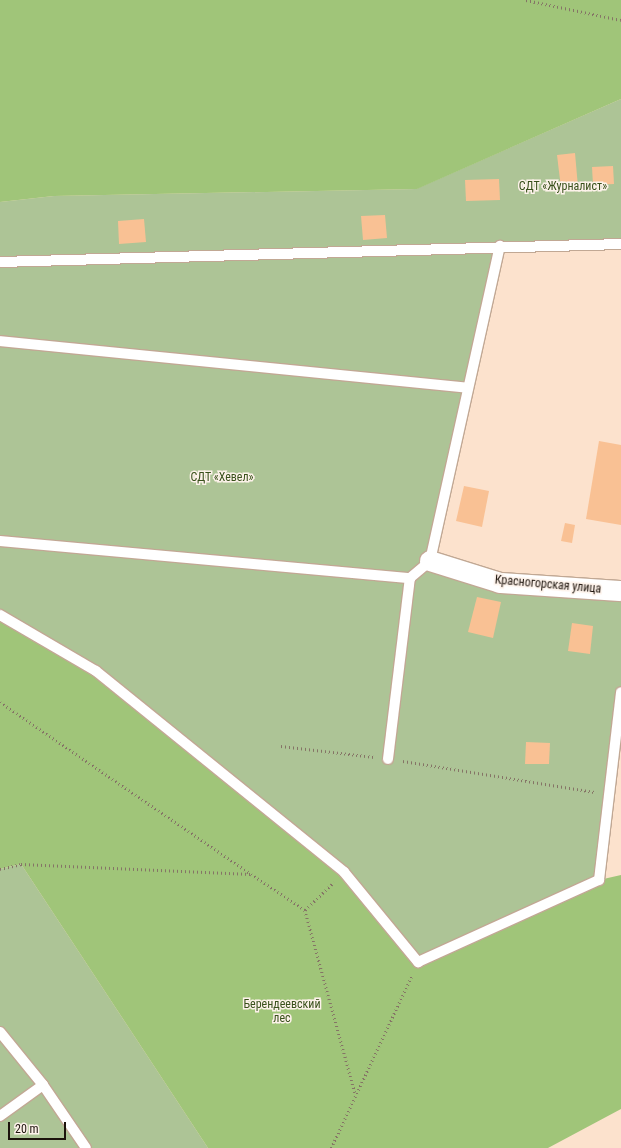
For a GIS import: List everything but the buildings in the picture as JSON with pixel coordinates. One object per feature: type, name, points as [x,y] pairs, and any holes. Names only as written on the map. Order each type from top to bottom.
[{"type":"street","name":"Красногорская улица","points":[[430,561],[500,583],[621,591]]},
{"type":"lane","points":[[0,262],[500,246],[621,244]]},
{"type":"lane","points":[[388,759],[410,578],[430,561],[500,246]]},
{"type":"lane","points":[[0,341],[468,388]]},
{"type":"lane","points":[[0,540],[410,578]]},
{"type":"lane","points":[[0,615],[96,671],[344,872],[418,962],[599,880],[621,692]]},
{"type":"lane","points":[[0,1032],[44,1085],[86,1148]]},
{"type":"lane","points":[[0,1116],[44,1085]]},
{"type":"path","points":[[526,0],[621,20]]},
{"type":"path","points":[[0,702],[305,910],[355,1093]]},
{"type":"path","points":[[281,746],[388,759],[610,795]]},
{"type":"path","points":[[0,869],[21,864],[251,874]]},
{"type":"path","points":[[305,910],[344,872]]},
{"type":"path","points":[[331,1148],[355,1093],[418,962]]},
{"type":"green space","points":[[0,0],[621,0],[621,99],[417,189],[54,196],[0,202]]},
{"type":"green space","name":"СДТ «Хевел»","points":[[621,99],[621,244],[500,247],[430,561],[500,583],[621,591],[621,692],[599,880],[418,962],[0,615],[0,202],[54,196],[416,189]]},
{"type":"green space","name":"Берендеевский лес","points":[[0,615],[96,671],[344,872],[418,962],[599,880],[621,875],[621,1109],[548,1148],[208,1148],[21,864],[0,869]]},
{"type":"green space","points":[[21,864],[208,1148],[0,1148],[0,869]]},
{"type":"park label","name":"СДТ «Журналист»","points":[[563,187]]}]
